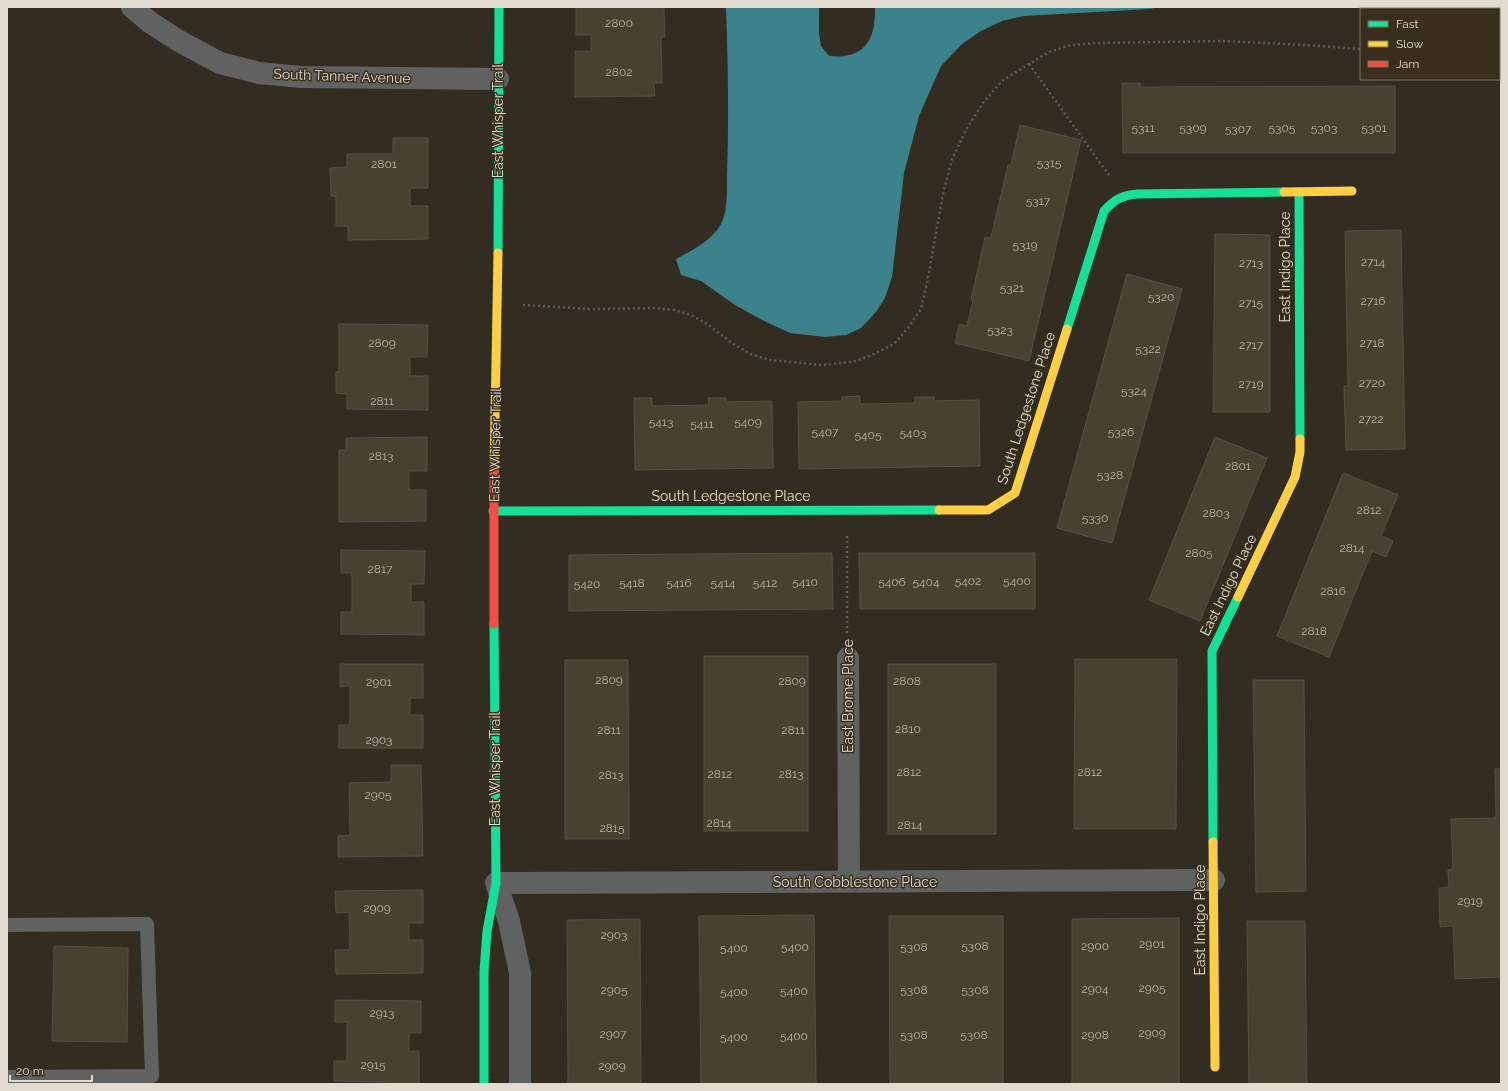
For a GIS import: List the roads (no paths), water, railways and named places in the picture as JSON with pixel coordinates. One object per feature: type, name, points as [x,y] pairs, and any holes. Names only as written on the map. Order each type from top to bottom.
[{"type":"street","name":"South Tanner Avenue","points":[[132,7],[151,23],[179,41],[220,63],[259,73],[301,77],[498,79]]},
{"type":"street","name":"East Whisper Trail","points":[[484,1084],[484,971],[487,931],[496,884],[493,511],[498,305],[499,7]]},
{"type":"street","points":[[1299,192],[1352,191]]},
{"type":"street","name":"South Ledgestone Place","points":[[493,511],[847,509],[988,510],[1015,493],[1104,211],[1114,200],[1124,195],[1299,192]]},
{"type":"street","name":"East Indigo Place","points":[[1215,1067],[1212,651],[1295,477],[1300,452],[1299,192]]},
{"type":"street","name":"East Brome Place","points":[[848,658],[849,882]]},
{"type":"street","name":"South Cobblestone Place","points":[[496,884],[1214,880]]},
{"type":"street","name":"East Whisper Trail","points":[[496,884],[509,921],[520,972],[520,1084]]},
{"type":"lane","points":[[7,924],[147,924],[152,1076],[7,1077]]},
{"type":"water","points":[[726,7],[819,7],[819,34],[821,46],[829,56],[841,56],[852,55],[860,51],[866,45],[873,29],[875,7],[1159,7],[1150,9],[1024,16],[1002,21],[981,31],[962,44],[941,66],[919,116],[904,173],[892,277],[885,298],[876,312],[861,328],[846,335],[825,337],[790,333],[764,321],[735,305],[701,281],[681,275],[676,259],[707,240],[721,224],[725,213],[727,193],[728,112]]}]
